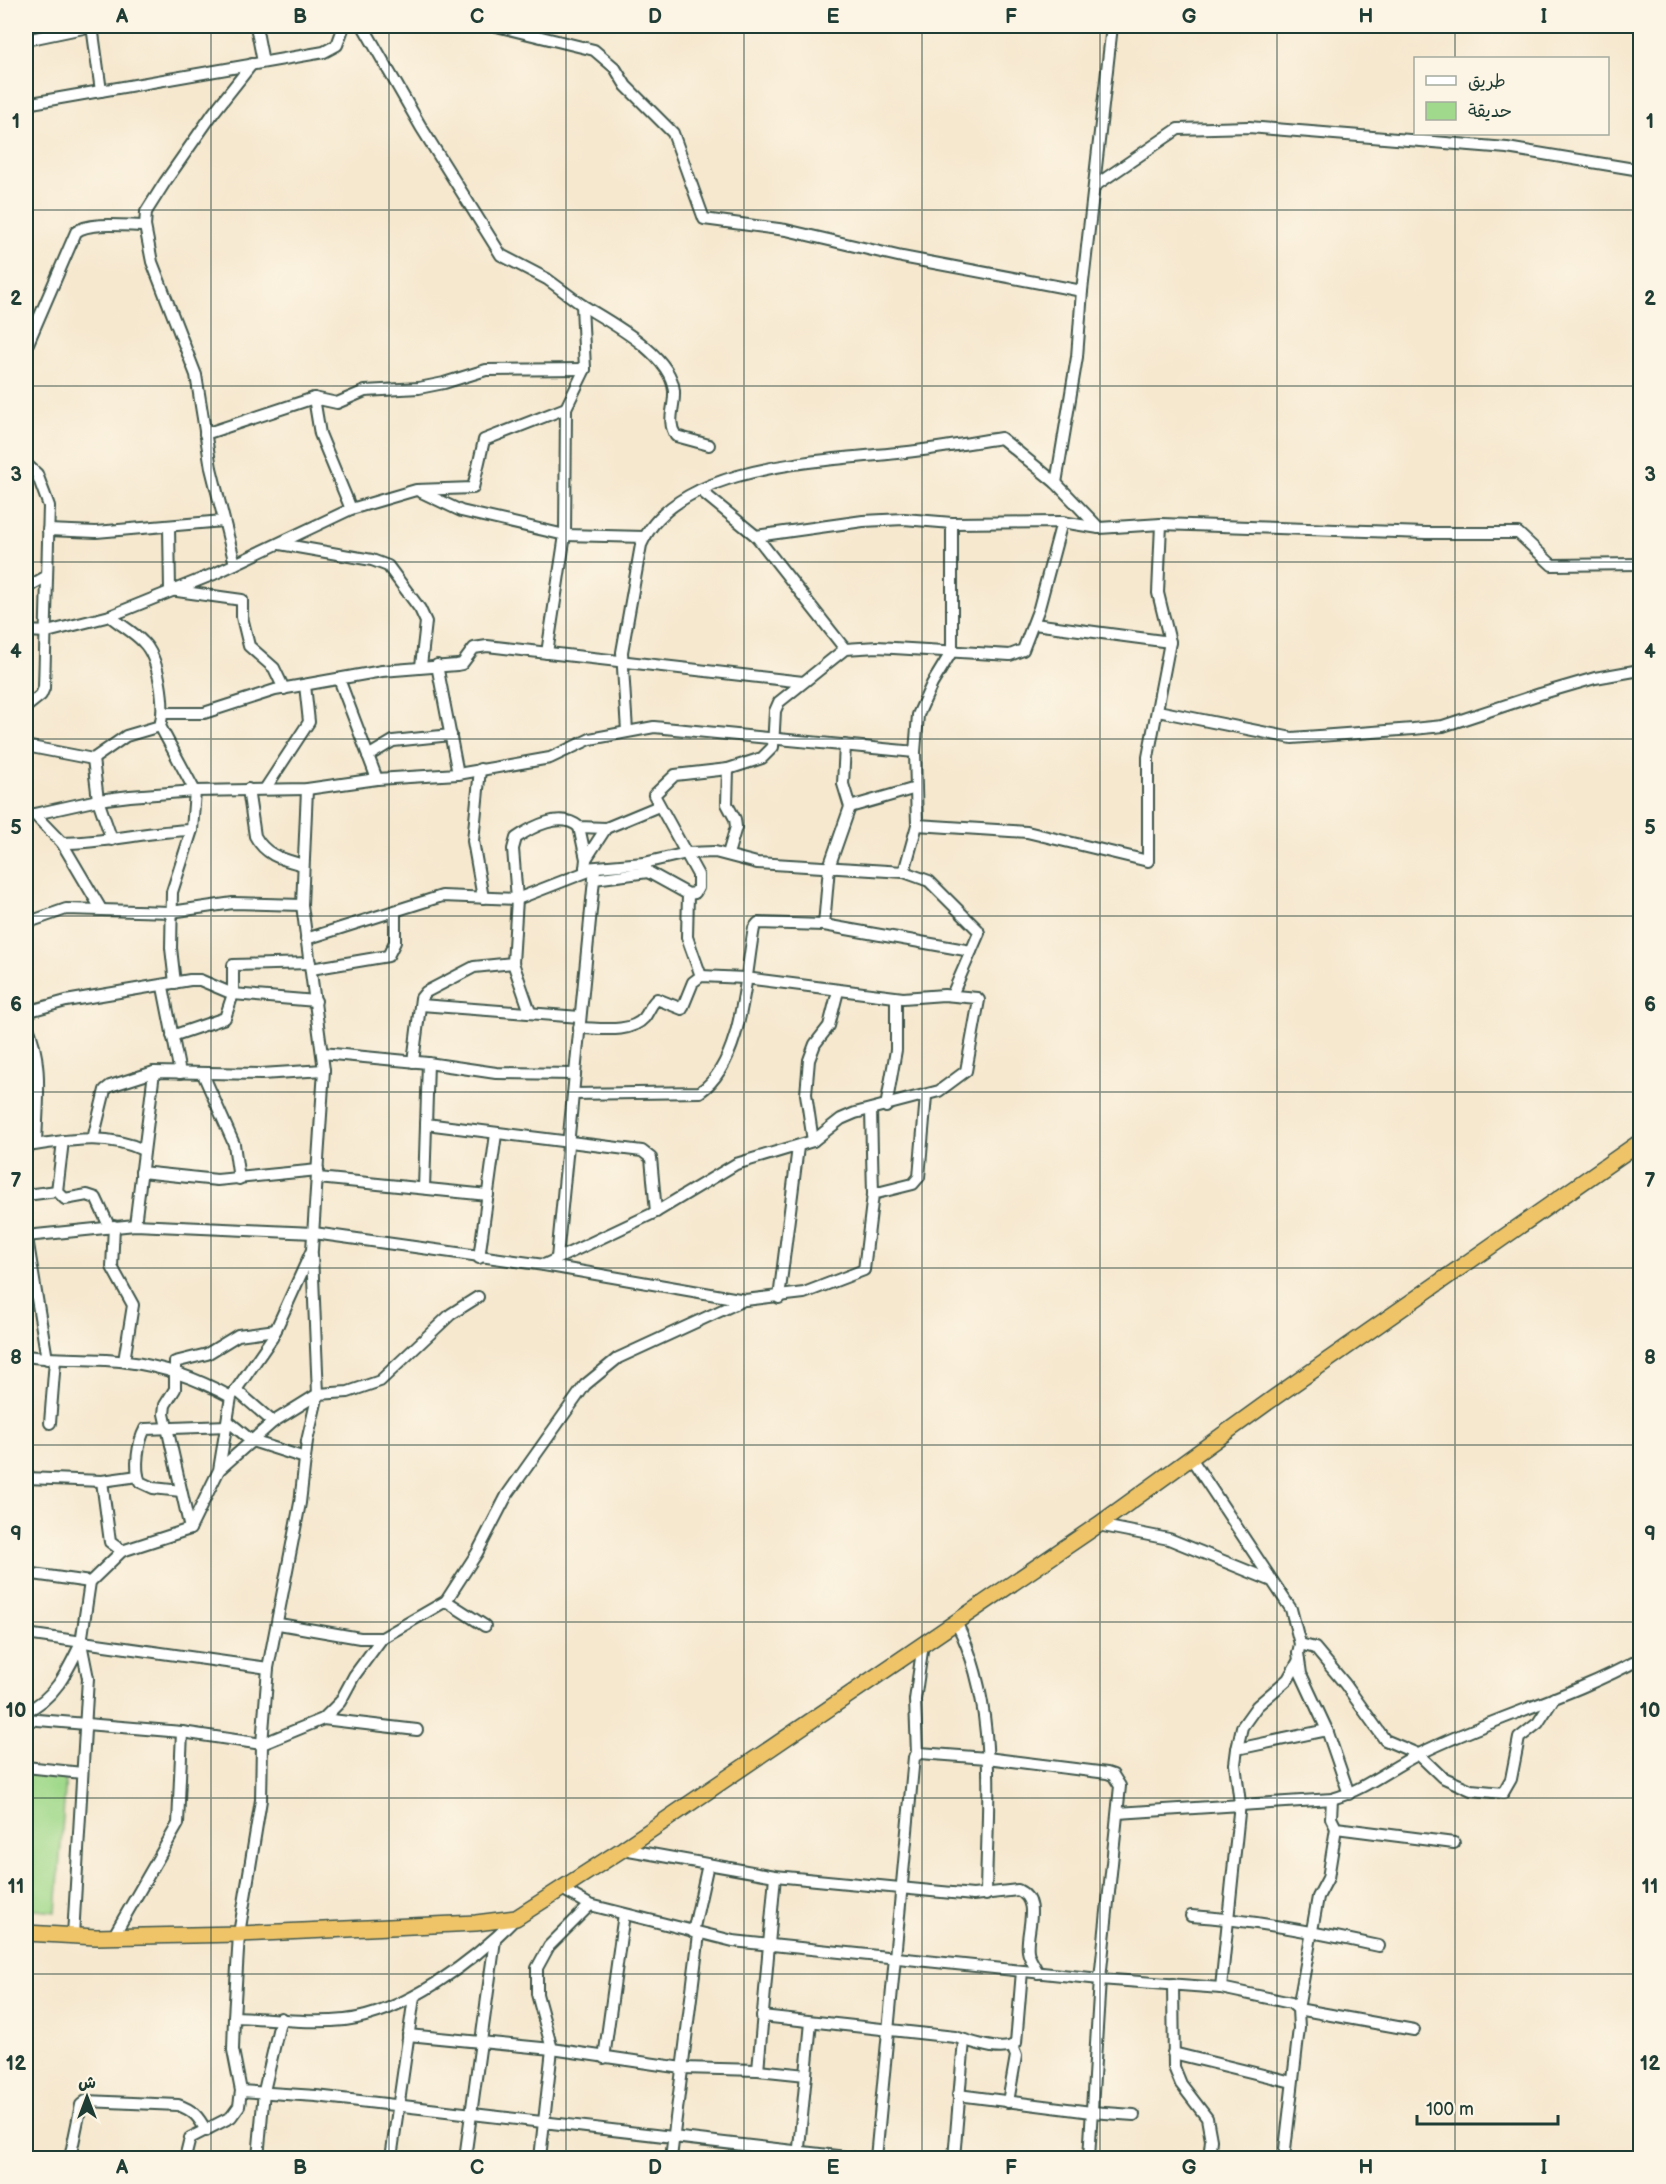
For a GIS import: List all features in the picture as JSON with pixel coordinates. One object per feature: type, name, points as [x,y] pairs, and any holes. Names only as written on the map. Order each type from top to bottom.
[{"type":"highway","points":[[26,1933],[114,1937],[239,1934],[476,1923],[516,1918],[623,1849],[1098,1525],[1641,1142]]},
{"type":"street","points":[[26,40],[93,26],[101,91]]},
{"type":"street","points":[[256,26],[264,62]]},
{"type":"street","points":[[26,104],[324,52],[337,45],[344,26]]},
{"type":"street","points":[[363,26],[421,127],[501,255],[547,279],[623,331],[666,366],[674,391],[670,427],[676,436],[709,444]]},
{"type":"street","points":[[495,26],[594,50],[615,68],[626,86],[673,133],[704,219],[786,230],[902,258],[1082,291]]},
{"type":"street","points":[[1056,483],[1077,357],[1082,291],[1096,185],[1112,26]]},
{"type":"street","points":[[235,564],[223,521],[205,434],[196,375],[152,262],[145,225],[146,212],[165,182],[214,112],[252,64]]},
{"type":"street","points":[[1096,185],[1178,129],[1202,128],[1249,127],[1507,148],[1634,169],[1641,173]]},
{"type":"street","points":[[26,348],[76,232],[81,227],[145,225]]},
{"type":"street","points":[[547,652],[565,536],[567,408],[585,369],[582,305]]},
{"type":"street","points":[[205,434],[314,398],[337,403],[365,391],[419,388],[486,370],[585,369]]},
{"type":"street","points":[[314,398],[320,434],[351,509]]},
{"type":"street","points":[[26,631],[47,632],[110,616],[235,564],[351,509],[416,490],[473,488],[484,440],[567,408]]},
{"type":"street","points":[[627,731],[622,662],[645,537],[661,515],[700,490],[773,466],[900,453],[1001,438],[1056,483],[1099,528]]},
{"type":"street","points":[[26,464],[37,474],[49,506],[44,688],[41,695],[26,707]]},
{"type":"street","points":[[416,490],[460,511],[565,536],[645,537]]},
{"type":"street","points":[[700,490],[756,536],[845,649]]},
{"type":"street","points":[[756,536],[863,521],[903,519],[952,523],[1062,522],[1099,528],[1161,524],[1426,533],[1518,533],[1552,565],[1641,564]]},
{"type":"street","points":[[48,530],[96,532],[223,521]]},
{"type":"street","points":[[646,867],[688,894],[695,893],[698,881],[687,853],[654,795],[675,775],[728,769],[762,758],[772,750],[776,707],[802,682],[845,649],[1016,654],[1023,650],[1034,624],[1062,522]]},
{"type":"street","points":[[904,872],[917,825],[915,752],[921,706],[952,651],[952,523]]},
{"type":"street","points":[[917,825],[1027,832],[1148,861],[1148,757],[1170,642],[1158,593],[1161,524]]},
{"type":"street","points":[[169,526],[170,590]]},
{"type":"street","points":[[280,544],[372,560],[388,566],[420,609],[426,622],[421,666]]},
{"type":"street","points":[[26,588],[47,576]]},
{"type":"street","points":[[170,590],[242,600],[242,617],[249,646],[274,668],[284,689]]},
{"type":"street","points":[[110,616],[148,647],[163,700],[164,713],[160,726],[195,791],[192,830],[172,892],[175,983]]},
{"type":"street","points":[[1034,624],[1170,642]]},
{"type":"street","points":[[164,713],[204,713],[305,685],[421,666],[462,664],[474,648],[487,646],[802,682]]},
{"type":"street","points":[[437,665],[458,774]]},
{"type":"street","points":[[1158,711],[1292,738],[1413,729],[1443,726],[1594,678],[1641,669]]},
{"type":"street","points":[[339,679],[377,779]]},
{"type":"street","points":[[265,789],[309,722],[305,685]]},
{"type":"street","points":[[26,746],[93,759],[126,736],[160,726]]},
{"type":"street","points":[[30,815],[98,800],[195,791],[307,789],[377,779],[458,774],[550,758],[590,739],[654,727],[915,752]]},
{"type":"street","points":[[368,756],[393,741],[451,735]]},
{"type":"street","points":[[824,925],[829,867],[850,807],[843,784],[845,746]]},
{"type":"street","points":[[93,759],[98,800],[112,840]]},
{"type":"street","points":[[480,769],[473,841],[483,898]]},
{"type":"street","points":[[728,769],[727,804],[735,819],[736,827],[728,854]]},
{"type":"street","points":[[850,807],[916,788]]},
{"type":"street","points":[[248,789],[259,842],[273,857],[303,865]]},
{"type":"street","points":[[185,2158],[190,2138],[231,2117],[239,2106],[241,2091],[233,2050],[239,1934],[261,1800],[261,1744],[268,1668],[279,1624],[305,1458],[318,1394],[312,1250],[324,1070],[302,905],[307,789]]},
{"type":"street","points":[[530,1012],[513,963],[517,899],[513,849],[516,838],[543,824],[568,820],[579,827],[606,828],[659,806]]},
{"type":"street","points":[[30,815],[62,843],[101,909]]},
{"type":"street","points":[[579,827],[590,869]]},
{"type":"street","points":[[557,1258],[580,1023],[590,869],[606,828]]},
{"type":"street","points":[[62,843],[112,840],[163,831],[192,830]]},
{"type":"street","points":[[306,939],[442,896],[517,899],[590,869],[646,867],[687,853],[728,854],[758,863],[904,872],[929,881],[975,926],[979,933],[952,995]]},
{"type":"street","points":[[688,894],[687,938],[701,976]]},
{"type":"street","points":[[26,923],[66,909],[171,912],[233,903],[302,905]]},
{"type":"street","points":[[172,1036],[225,1018],[232,994],[233,969],[237,963],[311,966],[388,956],[395,942],[395,912]]},
{"type":"street","points":[[573,1094],[700,1092],[718,1075],[739,1023],[754,928],[758,923],[824,925],[971,951]]},
{"type":"street","points":[[413,1062],[421,998],[426,992],[474,967],[513,963]]},
{"type":"street","points":[[421,1005],[530,1012],[580,1023],[623,1028],[644,1018],[649,1006],[657,999],[682,1009],[693,982],[701,976],[745,978],[896,998],[952,995],[979,1000],[968,1066],[963,1076],[926,1096],[841,1119],[813,1141],[798,1147],[736,1164],[656,1212],[544,1265]]},
{"type":"street","points":[[26,1012],[66,1001],[200,980],[232,994],[316,1001]]},
{"type":"street","points":[[163,987],[180,1073]]},
{"type":"street","points":[[813,1141],[806,1094],[809,1060],[815,1044],[832,1018],[838,991]]},
{"type":"street","points":[[886,1107],[896,1050],[896,998]]},
{"type":"street","points":[[26,1023],[38,1065],[31,1145],[93,1139],[145,1145]]},
{"type":"street","points":[[322,1053],[428,1063],[496,1073],[575,1074]]},
{"type":"street","points":[[424,1188],[428,1063]]},
{"type":"street","points":[[93,1139],[105,1090],[110,1086],[154,1072],[203,1074],[324,1070]]},
{"type":"street","points":[[135,1225],[154,1072]]},
{"type":"street","points":[[203,1074],[234,1144],[239,1179]]},
{"type":"street","points":[[873,1194],[913,1184],[919,1177],[926,1096]]},
{"type":"street","points":[[50,1423],[51,1360],[26,1239],[108,1226],[135,1225],[314,1233],[479,1258],[544,1265],[745,1300],[779,1298],[804,1293],[864,1270],[873,1194],[871,1110]]},
{"type":"street","points":[[426,1124],[642,1151],[649,1155],[656,1212]]},
{"type":"street","points":[[479,1258],[496,1134]]},
{"type":"street","points":[[63,1141],[57,1191],[65,1200],[87,1195],[96,1198],[108,1226],[112,1245],[112,1268],[133,1305],[124,1361]]},
{"type":"street","points":[[779,1298],[798,1147]]},
{"type":"street","points":[[141,1172],[218,1180],[318,1174],[488,1195]]},
{"type":"street","points":[[26,1195],[57,1191]]},
{"type":"street","points":[[26,1711],[33,1708],[61,1683],[81,1643],[90,1582],[122,1551],[190,1528],[219,1470],[233,1394],[276,1330],[312,1250]]},
{"type":"street","points":[[219,1470],[273,1422],[318,1394],[348,1392],[380,1381],[451,1314],[478,1297]]},
{"type":"street","points":[[26,1719],[182,1732],[261,1744],[323,1719],[340,1702],[351,1681],[382,1638],[400,1625],[446,1601],[477,1553],[507,1496],[585,1385],[618,1358],[745,1300]]},
{"type":"street","points":[[190,1528],[166,1428],[164,1409],[175,1389],[175,1362],[201,1356],[238,1335],[276,1330]]},
{"type":"street","points":[[26,1356],[51,1360],[124,1361],[174,1374],[233,1394],[273,1422]]},
{"type":"street","points":[[181,1491],[145,1486],[138,1476],[140,1438],[145,1429],[228,1424],[252,1441],[305,1458]]},
{"type":"street","points":[[1191,1458],[1291,1609],[1300,1644],[1301,1674],[1327,1730],[1349,1794]]},
{"type":"street","points":[[26,1478],[102,1481],[138,1476]]},
{"type":"street","points":[[102,1481],[110,1542],[122,1551]]},
{"type":"street","points":[[1098,1525],[1169,1539],[1270,1580]]},
{"type":"street","points":[[26,1573],[90,1582]]},
{"type":"street","points":[[446,1601],[485,1626]]},
{"type":"street","points":[[957,1622],[972,1653],[984,1707],[987,1758],[986,1894]]},
{"type":"street","points":[[279,1624],[360,1638],[382,1638]]},
{"type":"street","points":[[26,1634],[268,1668]]},
{"type":"street","points":[[72,1936],[88,1678],[81,1643]]},
{"type":"street","points":[[876,2158],[914,1757],[917,1754],[915,1700],[923,1644]]},
{"type":"street","points":[[1300,1644],[1315,1648],[1345,1684],[1385,1740],[1418,1754],[1442,1777],[1470,1790],[1503,1793],[1511,1779],[1519,1738],[1538,1723],[1554,1698]]},
{"type":"street","points":[[1118,1813],[1240,1803],[1332,1799],[1349,1794],[1418,1754],[1604,1679],[1641,1659]]},
{"type":"street","points":[[1221,1988],[1230,1918],[1240,1803],[1235,1764],[1242,1727],[1257,1706],[1288,1679],[1299,1660]]},
{"type":"street","points":[[323,1719],[417,1730]]},
{"type":"street","points":[[1238,1749],[1327,1730]]},
{"type":"street","points":[[114,1937],[178,1824],[182,1732]]},
{"type":"street","points":[[917,1754],[987,1758],[1113,1775],[1120,1786],[1100,1979],[1089,2158]]},
{"type":"street","points":[[26,1767],[82,1773]]},
{"type":"street","points":[[1284,2158],[1299,2028],[1298,2009],[1318,1897],[1328,1878],[1336,1828],[1331,1818],[1332,1799]]},
{"type":"street","points":[[1336,1828],[1454,1843]]},
{"type":"street","points":[[623,1849],[775,1876],[986,1894],[1011,1889],[1022,1892],[1027,1897],[1031,1913],[1028,1949],[1038,1973]]},
{"type":"street","points":[[671,2158],[696,1933],[708,1863]]},
{"type":"street","points":[[758,2070],[767,1944],[775,1876]]},
{"type":"street","points":[[562,1889],[590,1905],[696,1933],[767,1944],[1038,1973],[1221,1988],[1291,2003],[1298,2009],[1414,2030]]},
{"type":"street","points":[[540,2158],[552,2049],[537,1994],[537,1968],[549,1946],[590,1905]]},
{"type":"street","points":[[604,2058],[624,1914]]},
{"type":"street","points":[[1191,1916],[1230,1918],[1312,1931],[1379,1946]]},
{"type":"street","points":[[234,2017],[345,2020],[383,2011],[414,1997],[495,1940],[516,1918]]},
{"type":"street","points":[[465,2158],[495,1940]]},
{"type":"street","points":[[762,2016],[964,2040],[981,2046],[1012,2046],[1016,2043],[1022,1971]]},
{"type":"street","points":[[1173,1984],[1173,2053],[1176,2075],[1207,2118],[1211,2140],[1209,2158]]},
{"type":"street","points":[[391,2158],[414,1997]]},
{"type":"street","points":[[258,2158],[264,2091],[281,2018]]},
{"type":"street","points":[[798,2155],[811,2022]]},
{"type":"street","points":[[408,2035],[552,2049],[682,2068],[758,2070],[806,2075]]},
{"type":"street","points":[[954,2158],[964,2040]]},
{"type":"street","points":[[1008,2102],[1016,2056],[1012,2046]]},
{"type":"street","points":[[1173,2053],[1292,2082]]},
{"type":"street","points":[[241,2091],[264,2091],[674,2136],[798,2155],[855,2158]]},
{"type":"street","points":[[958,2095],[1091,2112],[1134,2115]]},
{"type":"street","points":[[70,2158],[81,2105],[86,2102],[178,2105],[189,2108],[199,2118],[206,2131]]},
{"type":"green space","points":[[26,1772],[66,1776],[56,1912],[26,1909]]}]
